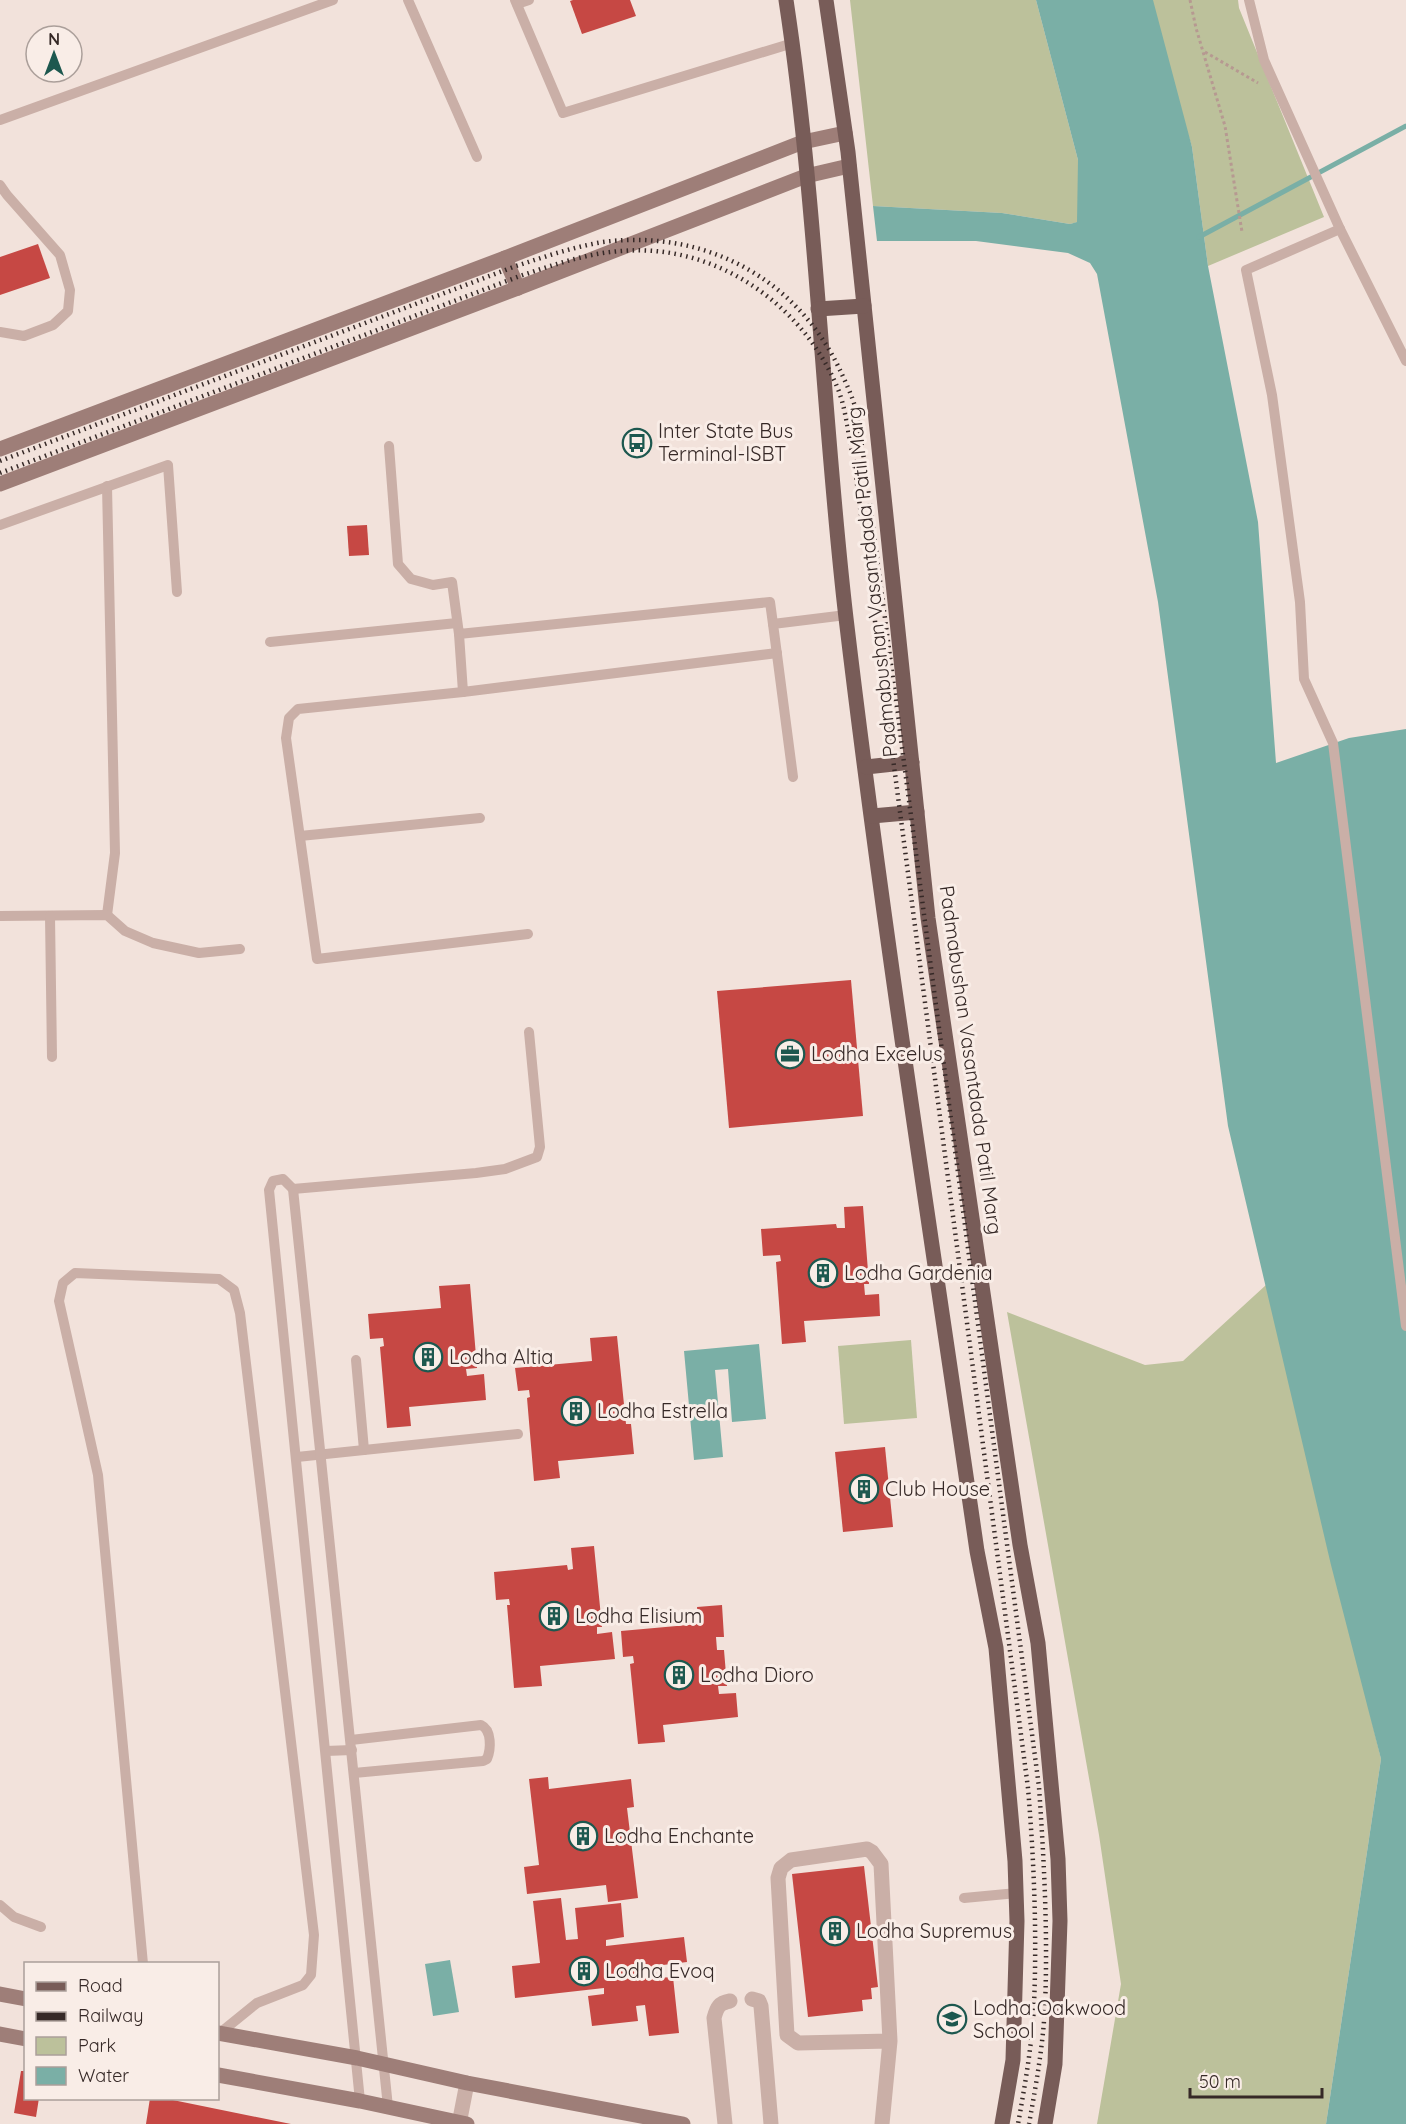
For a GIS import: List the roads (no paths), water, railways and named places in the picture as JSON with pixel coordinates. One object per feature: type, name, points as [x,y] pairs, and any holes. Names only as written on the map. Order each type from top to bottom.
[{"type":"main road","name":"Padmabushan Vasantdada Patil Marg","points":[[786,0],[793,43],[803,142],[846,615],[872,816],[976,1539],[996,1648],[1017,1893],[1013,2060],[1002,2124]]},
{"type":"main road","name":"Padmabushan Vasantdada Patil Marg","points":[[826,0],[849,165],[930,930],[1020,1545],[1038,1643],[1058,1859],[1060,1921],[1055,2064],[1045,2124]]},
{"type":"main road","points":[[0,449],[505,258],[803,142],[845,133]]},
{"type":"main road","points":[[0,484],[518,288],[806,176],[849,165]]},
{"type":"main road","points":[[505,258],[518,288]]},
{"type":"main road","points":[[818,309],[864,306]]},
{"type":"main road","points":[[866,767],[912,762]]},
{"type":"main road","points":[[872,816],[917,812]]},
{"type":"main road","points":[[0,1994],[24,1999]]},
{"type":"main road","points":[[219,2033],[357,2058],[647,2121],[683,2124]]},
{"type":"main road","points":[[0,2034],[24,2039]]},
{"type":"main road","points":[[219,2074],[462,2123]]},
{"type":"street","points":[[882,2124],[891,2041],[881,1864],[867,1849],[791,1860],[782,1868],[778,1878],[787,2035],[798,2043],[891,2041]]},
{"type":"street","points":[[752,1999],[759,2001],[761,2006],[771,2124]]},
{"type":"street","points":[[724,2124],[714,2018],[717,2006],[730,2001]]},
{"type":"street","points":[[462,2123],[467,2083]]},
{"type":"lane","points":[[0,120],[333,0]]},
{"type":"lane","points":[[408,0],[477,157]]},
{"type":"lane","points":[[529,0],[516,2],[563,113],[793,43]]},
{"type":"lane","points":[[1249,0],[1264,60],[1340,229],[1406,361]]},
{"type":"lane","points":[[0,185],[60,255],[70,290],[68,311],[53,325],[24,336],[0,332]]},
{"type":"lane","points":[[1340,229],[1246,270],[1272,395],[1300,602],[1304,679],[1333,743],[1406,1326]]},
{"type":"lane","points":[[389,446],[398,564],[411,579],[434,585],[452,582],[463,692]]},
{"type":"lane","points":[[0,525],[168,465],[177,592]]},
{"type":"lane","points":[[107,486],[115,853],[107,915]]},
{"type":"lane","points":[[270,642],[770,602],[793,777]]},
{"type":"lane","points":[[773,624],[846,615]]},
{"type":"lane","points":[[528,934],[317,959],[286,738],[289,718],[298,709],[463,692],[777,653]]},
{"type":"lane","points":[[300,836],[480,818]]},
{"type":"lane","points":[[0,916],[107,915],[125,931],[153,943],[199,953],[240,949]]},
{"type":"lane","points":[[50,916],[52,1057]]},
{"type":"lane","points":[[293,1189],[505,1170],[537,1157],[540,1148],[529,1032]]},
{"type":"lane","points":[[360,2101],[269,1190],[273,1181],[283,1179],[293,1189],[388,2107]]},
{"type":"lane","points":[[143,1962],[98,1475],[59,1301],[63,1283],[75,1273],[219,1280],[234,1290],[240,1313],[314,1935],[310,1975],[303,1986],[257,2003],[219,2033]]},
{"type":"lane","points":[[356,1360],[364,1450]]},
{"type":"lane","points":[[297,1456],[518,1434]]},
{"type":"lane","points":[[326,1751],[481,1725],[485,1726],[488,1731],[489,1754],[483,1761],[354,1773]]},
{"type":"lane","points":[[964,1898],[1017,1893]]},
{"type":"lane","points":[[0,1905],[14,1917],[41,1927]]},
{"type":"water","points":[[1036,0],[1153,0],[1192,147],[1208,266],[1258,522],[1276,763],[1349,738],[1406,729],[1406,2124],[1326,2124],[1381,1759],[1331,1565],[1228,1126],[1158,602],[1097,274],[1090,263],[1068,253],[976,241],[877,241],[873,206],[1002,213],[1070,224],[1077,222],[1078,160]]},
{"type":"water","points":[[759,1344],[766,1419],[732,1422],[728,1369],[715,1370],[723,1457],[694,1460],[684,1351]]},
{"type":"water","points":[[450,1960],[459,2012],[433,2016],[425,1964]]},
{"type":"waterway","points":[[1199,237],[1406,126]]},
{"type":"railway","points":[[0,461],[516,266],[570,249],[603,242],[640,240],[676,243],[710,252],[742,266],[771,285],[798,308],[820,336],[848,388],[856,410],[859,428],[1039,1787],[1045,1896],[1045,2006],[1041,2051],[1029,2124]]},
{"type":"railway","points":[[0,473],[520,276],[570,260],[609,252],[657,251],[690,257],[722,269],[752,285],[779,306],[803,330],[822,358],[841,398],[854,461],[1028,1788],[1034,1896],[1035,1978],[1032,2035],[1018,2124]]},
{"type":"place","name":"Inter State Bus Terminal-ISBT","points":[[637,443]]},
{"type":"place","name":"Lodha Excelus","points":[[790,1054]]},
{"type":"place","name":"Lodha Gardenia","points":[[823,1273]]},
{"type":"place","name":"Lodha Altia","points":[[428,1357]]},
{"type":"place","name":"Lodha Estrella","points":[[576,1411]]},
{"type":"place","name":"Club House","points":[[864,1489]]},
{"type":"place","name":"Lodha Elisium","points":[[554,1616]]},
{"type":"place","name":"Lodha Dioro","points":[[679,1675]]},
{"type":"place","name":"Lodha Enchante","points":[[583,1836]]},
{"type":"place","name":"Lodha Supremus","points":[[835,1931]]},
{"type":"place","name":"Lodha Evoq","points":[[584,1971]]},
{"type":"place","name":"Lodha Oakwood School","points":[[952,2019]]}]
